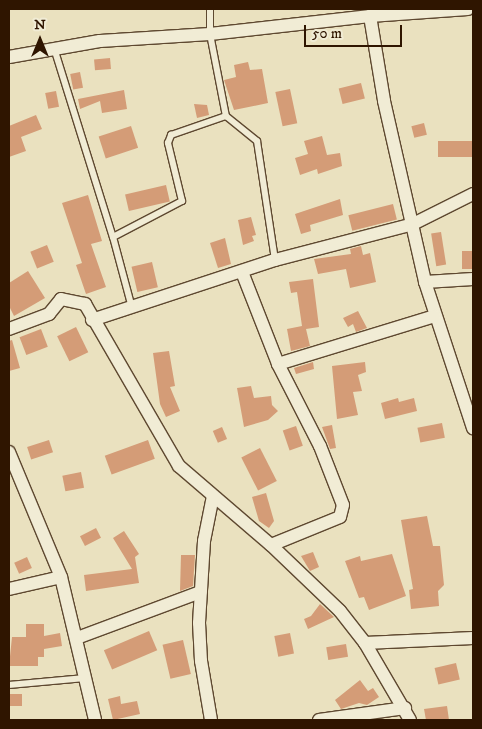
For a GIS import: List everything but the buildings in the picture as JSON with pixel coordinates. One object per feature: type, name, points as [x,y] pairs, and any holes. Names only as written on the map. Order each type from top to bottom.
[{"type":"street","points":[[9,57],[100,41],[210,34],[370,16],[468,9]]},
{"type":"street","points":[[370,16],[384,102],[425,282],[473,428]]},
{"type":"street","points":[[92,320],[275,260],[413,224],[473,194]]},
{"type":"street","points":[[242,272],[278,364],[320,446],[335,481],[343,514],[271,545]]},
{"type":"street","points":[[425,282],[473,279]]},
{"type":"street","points":[[9,329],[49,314],[61,299],[85,304],[92,320],[170,454],[212,496],[271,545],[340,611],[365,643],[408,714],[319,720]]},
{"type":"street","points":[[278,364],[435,316]]},
{"type":"street","points":[[9,452],[61,577],[95,720]]},
{"type":"street","points":[[211,720],[201,661],[201,592],[205,525],[212,496]]},
{"type":"street","points":[[9,589],[61,577]]},
{"type":"street","points":[[77,638],[201,592]]},
{"type":"street","points":[[365,643],[473,638]]},
{"type":"lane","points":[[211,9],[210,34],[226,116],[257,141],[275,260]]},
{"type":"lane","points":[[54,48],[113,237],[132,308]]},
{"type":"lane","points":[[113,237],[182,201],[168,143],[171,135],[226,116]]},
{"type":"lane","points":[[9,685],[86,678]]}]
